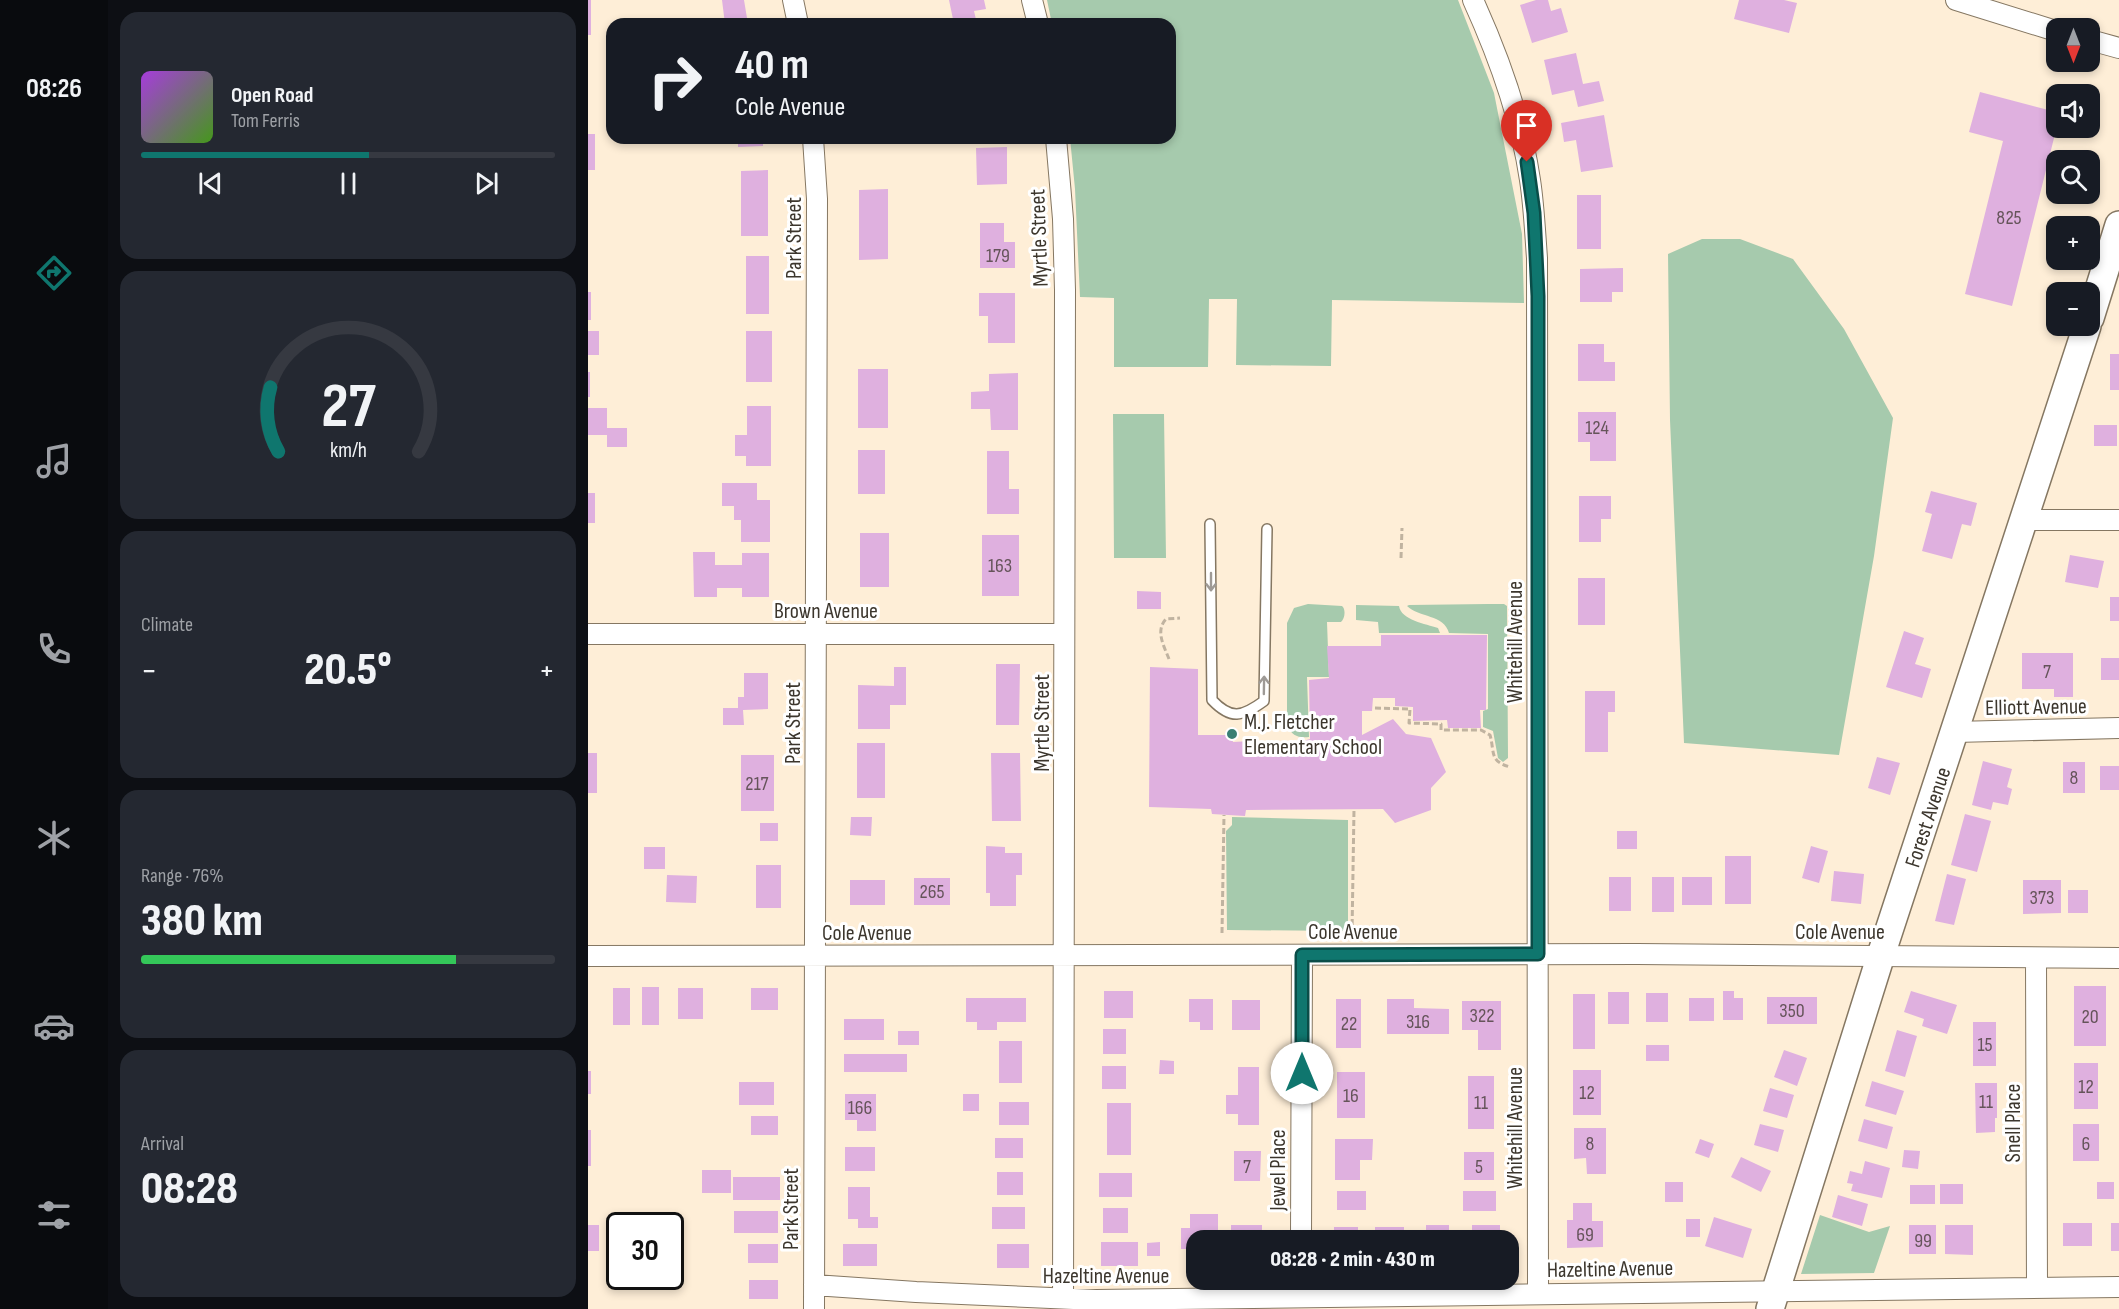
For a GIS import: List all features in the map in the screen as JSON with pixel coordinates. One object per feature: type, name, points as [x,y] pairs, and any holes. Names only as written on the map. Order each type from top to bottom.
[{"type":"main road","points":[[2100,286],[2119,225]]},
{"type":"main road","name":"Forest Avenue","points":[[1773,1300],[1881,955],[2084,336]]},
{"type":"street","points":[[793,0],[797,18]]},
{"type":"street","points":[[1032,0],[1036,18]]},
{"type":"street","name":"Whitehill Avenue","points":[[1473,0],[1496,53],[1523,145],[1530,180],[1537,258],[1538,1294]]},
{"type":"street","points":[[1956,0],[2046,28]]},
{"type":"street","points":[[2100,43],[2119,48]]},
{"type":"street","name":"Park Street","points":[[813,144],[817,199],[814,1309]]},
{"type":"street","name":"Myrtle Street","points":[[1057,144],[1063,219],[1065,290],[1063,1304]]},
{"type":"street","points":[[2024,520],[2119,520]]},
{"type":"street","name":"Brown Avenue","points":[[588,634],[1064,634]]},
{"type":"street","name":"Elliott Avenue","points":[[1955,732],[2119,728]]},
{"type":"street","name":"Cole Avenue","points":[[588,956],[1538,954],[2119,958]]},
{"type":"street","name":"Jewel Place","points":[[1301,1230],[1302,955]]},
{"type":"street","name":"Snell Place","points":[[2036,958],[2037,1288]]},
{"type":"street","name":"Hazeltine Avenue","points":[[814,1285],[1063,1304],[1271,1290]]},
{"type":"street","name":"Hazeltine Avenue","points":[[1380,1290],[1773,1300],[2037,1288],[2119,1287]]},
{"type":"lane","points":[[1210,524],[1212,700],[1222,711],[1235,714],[1250,711],[1264,701],[1267,529]]},
{"type":"path","points":[[1401,558],[1402,528]]},
{"type":"path","points":[[1169,659],[1160,632],[1161,625],[1166,620],[1180,618]]},
{"type":"path","points":[[1375,708],[1410,709],[1409,723],[1441,724],[1442,730],[1480,730],[1490,735],[1494,748],[1494,759],[1498,764],[1510,767]]},
{"type":"path","points":[[1352,934],[1354,809]]},
{"type":"path","points":[[1222,933],[1224,815]]},
{"type":"green space","points":[[1047,0],[1458,0],[1494,93],[1522,234],[1524,303],[1332,300],[1331,366],[1236,365],[1237,299],[1209,299],[1208,367],[1114,367],[1114,298],[1080,297],[1071,144],[1176,144],[1176,18],[1051,18]]},
{"type":"green space","points":[[1702,239],[1740,239],[1793,259],[1844,329],[1893,418],[1874,556],[1839,755],[1684,743],[1670,420],[1668,254]]},
{"type":"green space","points":[[1113,414],[1164,414],[1166,558],[1114,558]]},
{"type":"green space","points":[[1308,604],[1342,606],[1344,614],[1341,622],[1327,622],[1329,677],[1307,677],[1309,737],[1299,737],[1293,734],[1287,725],[1287,623],[1294,608]]},
{"type":"green space","points":[[1504,604],[1507,606],[1508,758],[1503,762],[1498,758],[1493,731],[1483,727],[1483,711],[1488,709],[1488,634],[1449,633],[1442,622],[1407,606]]},
{"type":"green space","points":[[1356,605],[1399,606],[1404,615],[1438,628],[1440,633],[1379,633],[1378,622],[1356,620]]},
{"type":"green space","points":[[1232,817],[1348,820],[1348,926],[1345,931],[1227,930],[1226,831],[1232,825]]},
{"type":"green space","points":[[1820,1215],[1869,1232],[1890,1226],[1874,1273],[1801,1274]]},
{"type":"building","points":[[588,0],[591,0],[591,35],[588,35]]},
{"type":"building","points":[[722,0],[744,0],[747,18],[724,18]]},
{"type":"building","points":[[949,0],[984,0],[986,9],[974,11],[976,18],[953,18]]},
{"type":"building","points":[[1536,0],[1548,0],[1551,11],[1561,8],[1568,32],[1532,43],[1520,5]]},
{"type":"building","points":[[1739,0],[1784,0],[1797,3],[1789,33],[1734,19]]},
{"type":"building","points":[[1576,53],[1583,84],[1599,81],[1604,101],[1578,107],[1574,90],[1552,95],[1544,60]]},
{"type":"building","points":[[1980,92],[2046,109],[2046,138],[2054,138],[2051,150],[2046,150],[2046,170],[2012,306],[1965,294],[2003,141],[1969,132]]},
{"type":"building","points":[[1604,115],[1613,167],[1581,172],[1576,140],[1564,142],[1561,123]]},
{"type":"building","points":[[588,134],[595,134],[595,170],[588,170]]},
{"type":"building","points":[[738,144],[763,144],[763,146],[738,147]]},
{"type":"building","points":[[1007,147],[1007,184],[977,185],[976,148]]},
{"type":"building","points":[[768,170],[768,236],[741,236],[741,171]]},
{"type":"building","points":[[888,189],[888,259],[859,260],[859,190]]},
{"type":"building","points":[[1577,195],[1601,195],[1601,249],[1577,249]]},
{"type":"building","points":[[980,223],[1004,223],[1004,242],[1015,242],[1015,268],[980,268]]},
{"type":"building","points":[[746,256],[769,256],[769,314],[746,314]]},
{"type":"building","points":[[1623,268],[1623,292],[1612,292],[1612,302],[1580,302],[1580,269]]},
{"type":"building","points":[[588,292],[591,292],[591,320],[588,320]]},
{"type":"building","points":[[979,293],[1015,293],[1015,343],[988,343],[988,316],[979,316]]},
{"type":"building","points":[[588,331],[599,331],[599,355],[588,355]]},
{"type":"building","points":[[746,331],[772,331],[772,382],[746,382]]},
{"type":"building","points":[[1578,344],[1604,344],[1604,362],[1615,362],[1615,381],[1578,381]]},
{"type":"building","points":[[2110,354],[2119,354],[2119,390],[2110,390]]},
{"type":"building","points":[[858,369],[888,369],[888,428],[858,428]]},
{"type":"building","points":[[588,372],[590,372],[590,397],[588,397]]},
{"type":"building","points":[[1018,373],[1018,430],[991,430],[990,409],[971,409],[971,392],[989,391],[989,374]]},
{"type":"building","points":[[747,406],[771,406],[771,466],[746,466],[746,456],[735,456],[735,435],[747,435]]},
{"type":"building","points":[[588,408],[607,408],[607,428],[627,428],[627,447],[607,447],[607,435],[588,435]]},
{"type":"building","points":[[1578,412],[1616,412],[1616,461],[1590,461],[1590,442],[1578,442]]},
{"type":"building","points":[[2094,425],[2117,425],[2117,446],[2094,446]]},
{"type":"building","points":[[858,450],[885,450],[885,494],[858,494]]},
{"type":"building","points":[[987,451],[1009,451],[1009,489],[1019,489],[1019,514],[987,514]]},
{"type":"building","points":[[722,483],[757,483],[757,500],[770,500],[770,542],[741,542],[741,520],[734,520],[734,506],[722,506]]},
{"type":"building","points":[[1931,491],[1977,503],[1971,526],[1962,524],[1952,559],[1922,551],[1932,514],[1925,512]]},
{"type":"building","points":[[588,493],[595,493],[595,523],[588,523]]},
{"type":"building","points":[[1579,496],[1611,496],[1611,519],[1601,519],[1601,542],[1579,542]]},
{"type":"building","points":[[860,533],[889,533],[889,587],[860,587]]},
{"type":"building","points":[[982,535],[1019,535],[1019,596],[982,596]]},
{"type":"building","points":[[693,552],[715,552],[715,565],[742,565],[742,553],[769,553],[769,597],[742,597],[742,588],[717,588],[717,597],[694,597]]},
{"type":"building","points":[[2070,555],[2104,561],[2098,588],[2065,582]]},
{"type":"building","points":[[1578,578],[1605,578],[1605,625],[1578,625]]},
{"type":"building","points":[[1137,591],[1161,592],[1161,609],[1137,609]]},
{"type":"building","points":[[2110,597],[2119,597],[2119,621],[2110,621]]},
{"type":"building","points":[[1904,631],[1924,638],[1915,664],[1931,669],[1922,698],[1886,687]]},
{"type":"building","points":[[1381,635],[1487,635],[1486,710],[1480,710],[1481,728],[1448,728],[1447,720],[1413,721],[1413,707],[1395,706],[1395,698],[1373,698],[1372,711],[1362,711],[1362,735],[1393,719],[1406,734],[1431,738],[1446,772],[1431,788],[1431,810],[1395,823],[1383,809],[1246,810],[1245,816],[1212,814],[1211,809],[1149,807],[1150,667],[1198,669],[1198,735],[1231,735],[1233,742],[1251,741],[1256,752],[1303,750],[1303,741],[1310,739],[1309,680],[1329,678],[1327,646],[1381,646]]},
{"type":"building","points":[[2022,653],[2073,653],[2073,697],[2054,697],[2054,689],[2022,689]]},
{"type":"building","points":[[2101,658],[2119,658],[2119,680],[2101,680]]},
{"type":"building","points":[[996,664],[1020,664],[1019,725],[996,725]]},
{"type":"building","points":[[894,667],[906,667],[906,705],[890,705],[890,729],[858,729],[858,685],[894,686]]},
{"type":"building","points":[[744,673],[768,673],[768,709],[743,710],[744,725],[723,725],[723,708],[738,708],[738,697],[744,697]]},
{"type":"building","points":[[1585,691],[1615,691],[1615,712],[1608,712],[1608,752],[1585,752]]},
{"type":"building","points":[[857,743],[885,743],[885,798],[857,798]]},
{"type":"building","points":[[588,753],[597,753],[597,793],[588,793]]},
{"type":"building","points":[[991,753],[1020,753],[1021,821],[992,821]]},
{"type":"building","points":[[741,755],[774,755],[774,811],[741,811]]},
{"type":"building","points":[[1877,757],[1900,763],[1890,795],[1868,788]]},
{"type":"building","points":[[1983,761],[2012,769],[2007,787],[2012,789],[2008,805],[1993,802],[1991,810],[1972,805]]},
{"type":"building","points":[[2063,762],[2085,762],[2085,793],[2063,793]]},
{"type":"building","points":[[2100,766],[2119,766],[2119,790],[2100,790]]},
{"type":"building","points":[[1965,814],[1991,821],[1977,872],[1951,865]]},
{"type":"building","points":[[851,817],[872,817],[871,836],[850,835]]},
{"type":"building","points":[[760,823],[778,823],[778,841],[760,841]]},
{"type":"building","points":[[1617,831],[1637,831],[1637,849],[1617,849]]},
{"type":"building","points":[[986,846],[1005,847],[1005,853],[1022,853],[1022,875],[1016,875],[1016,906],[990,906],[990,893],[986,893]]},
{"type":"building","points":[[1811,846],[1828,851],[1819,883],[1802,878]]},
{"type":"building","points":[[644,847],[665,847],[665,869],[644,869]]},
{"type":"building","points":[[1725,856],[1751,856],[1751,904],[1725,904]]},
{"type":"building","points":[[756,865],[781,865],[781,908],[756,908]]},
{"type":"building","points":[[1834,871],[1864,874],[1861,904],[1831,901]]},
{"type":"building","points":[[1947,874],[1966,879],[1954,925],[1935,921]]},
{"type":"building","points":[[667,875],[697,876],[696,903],[666,902]]},
{"type":"building","points":[[1609,877],[1631,877],[1631,911],[1609,911]]},
{"type":"building","points":[[1652,877],[1674,877],[1674,912],[1652,912]]},
{"type":"building","points":[[1682,877],[1712,877],[1712,905],[1682,905]]},
{"type":"building","points":[[914,878],[950,878],[950,905],[914,905]]},
{"type":"building","points":[[850,880],[885,880],[885,905],[850,905]]},
{"type":"building","points":[[2023,880],[2061,880],[2061,913],[2023,914]]},
{"type":"building","points":[[2068,890],[2088,890],[2088,913],[2068,913]]},
{"type":"building","points":[[2074,986],[2106,986],[2106,1046],[2074,1046]]},
{"type":"building","points":[[642,987],[659,987],[659,1025],[642,1025]]},
{"type":"building","points":[[613,988],[630,988],[630,1025],[613,1025]]},
{"type":"building","points":[[678,988],[703,988],[703,1019],[678,1019]]},
{"type":"building","points":[[751,988],[778,988],[778,1010],[751,1010]]},
{"type":"building","points":[[1104,991],[1133,991],[1133,1018],[1104,1018]]},
{"type":"building","points":[[1723,991],[1734,991],[1734,998],[1743,998],[1743,1020],[1723,1020]]},
{"type":"building","points":[[1911,991],[1957,1005],[1947,1034],[1922,1026],[1924,1019],[1904,1012]]},
{"type":"building","points":[[1608,992],[1629,992],[1629,1024],[1608,1024]]},
{"type":"building","points":[[1646,993],[1668,993],[1668,1022],[1646,1022]]},
{"type":"building","points":[[1573,994],[1595,994],[1595,1049],[1573,1049]]},
{"type":"building","points":[[1767,997],[1817,997],[1817,1024],[1767,1024]]},
{"type":"building","points":[[966,998],[1026,998],[1026,1022],[997,1022],[997,1030],[977,1030],[977,1022],[966,1022]]},
{"type":"building","points":[[1689,998],[1714,998],[1714,1021],[1689,1021]]},
{"type":"building","points":[[1189,999],[1213,999],[1213,1030],[1200,1030],[1200,1022],[1189,1022]]},
{"type":"building","points":[[1336,999],[1361,999],[1361,1048],[1336,1048]]},
{"type":"building","points":[[1387,999],[1414,999],[1414,1008],[1449,1009],[1449,1034],[1387,1034]]},
{"type":"building","points":[[1232,1000],[1260,1000],[1260,1030],[1232,1030]]},
{"type":"building","points":[[1462,1001],[1501,1001],[1501,1050],[1478,1050],[1478,1030],[1462,1030]]},
{"type":"building","points":[[844,1019],[884,1019],[884,1040],[844,1040]]},
{"type":"building","points":[[1973,1022],[1996,1022],[1996,1066],[1973,1066]]},
{"type":"building","points":[[1103,1029],[1126,1029],[1126,1054],[1103,1054]]},
{"type":"building","points":[[1897,1030],[1917,1036],[1905,1077],[1885,1071]]},
{"type":"building","points":[[898,1031],[919,1031],[919,1045],[898,1045]]},
{"type":"building","points":[[999,1041],[1022,1041],[1022,1083],[999,1083]]},
{"type":"building","points":[[1646,1045],[1669,1045],[1669,1061],[1646,1061]]},
{"type":"building","points":[[1784,1050],[1807,1058],[1797,1086],[1774,1077]]},
{"type":"building","points":[[844,1054],[907,1054],[907,1072],[844,1072]]},
{"type":"building","points":[[1160,1060],[1174,1061],[1174,1074],[1159,1074]]},
{"type":"building","points":[[2074,1063],[2098,1063],[2098,1109],[2074,1109]]},
{"type":"building","points":[[1102,1066],[1126,1066],[1126,1089],[1102,1089]]},
{"type":"building","points":[[1238,1067],[1259,1067],[1259,1125],[1238,1125],[1238,1114],[1226,1114],[1226,1095],[1238,1095]]},
{"type":"building","points":[[1573,1070],[1601,1070],[1601,1115],[1573,1115]]},
{"type":"building","points":[[588,1071],[591,1071],[591,1094],[588,1094]]},
{"type":"building","points":[[1337,1072],[1365,1072],[1365,1118],[1337,1118]]},
{"type":"building","points":[[1468,1076],[1494,1076],[1494,1129],[1468,1129]]},
{"type":"building","points":[[1872,1081],[1904,1091],[1896,1115],[1865,1106]]},
{"type":"building","points":[[739,1082],[774,1082],[774,1105],[739,1105]]},
{"type":"building","points":[[1975,1083],[1997,1083],[1995,1132],[1976,1133]]},
{"type":"building","points":[[1770,1088],[1794,1095],[1787,1118],[1763,1111]]},
{"type":"building","points":[[845,1094],[876,1094],[876,1131],[857,1131],[857,1120],[845,1120]]},
{"type":"building","points":[[963,1094],[979,1094],[979,1111],[963,1111]]},
{"type":"building","points":[[999,1102],[1029,1102],[1029,1125],[999,1125]]},
{"type":"building","points":[[1107,1103],[1131,1103],[1131,1155],[1107,1155]]},
{"type":"building","points":[[751,1116],[778,1116],[778,1135],[751,1135]]},
{"type":"building","points":[[1864,1119],[1893,1127],[1887,1149],[1858,1141]]},
{"type":"building","points":[[1760,1124],[1784,1130],[1778,1152],[1754,1145]]},
{"type":"building","points":[[2073,1124],[2099,1124],[2099,1161],[2073,1161]]},
{"type":"building","points":[[1574,1128],[1606,1128],[1606,1174],[1587,1174],[1586,1158],[1574,1159]]},
{"type":"building","points":[[588,1130],[591,1130],[591,1166],[588,1166]]},
{"type":"building","points":[[995,1138],[1023,1138],[1023,1158],[995,1158]]},
{"type":"building","points":[[1335,1139],[1373,1139],[1372,1160],[1360,1160],[1360,1180],[1335,1180]]},
{"type":"building","points":[[1700,1139],[1714,1144],[1709,1158],[1695,1153]]},
{"type":"building","points":[[845,1147],[875,1147],[875,1171],[845,1171]]},
{"type":"building","points":[[1904,1150],[1920,1151],[1918,1169],[1902,1167]]},
{"type":"building","points":[[1234,1151],[1261,1151],[1260,1181],[1234,1181]]},
{"type":"building","points":[[1464,1152],[1494,1152],[1494,1180],[1464,1180]]},
{"type":"building","points":[[1741,1157],[1771,1171],[1761,1192],[1731,1177]]},
{"type":"building","points":[[1865,1161],[1890,1168],[1882,1198],[1851,1191],[1853,1184],[1847,1183],[1850,1171],[1862,1174]]},
{"type":"building","points":[[702,1170],[731,1170],[731,1193],[702,1193]]},
{"type":"building","points":[[997,1172],[1023,1172],[1023,1195],[997,1195]]},
{"type":"building","points":[[1099,1173],[1132,1173],[1132,1197],[1099,1197]]},
{"type":"building","points":[[733,1177],[780,1177],[780,1200],[733,1200]]},
{"type":"building","points":[[1665,1182],[1683,1182],[1683,1202],[1665,1202]]},
{"type":"building","points":[[2097,1182],[2114,1182],[2114,1199],[2097,1199]]},
{"type":"building","points":[[1940,1184],[1963,1184],[1963,1204],[1940,1204]]},
{"type":"building","points":[[1910,1185],[1935,1185],[1935,1204],[1910,1204]]},
{"type":"building","points":[[848,1187],[870,1187],[870,1217],[878,1217],[878,1228],[858,1228],[858,1219],[848,1219]]},
{"type":"building","points":[[1337,1191],[1366,1191],[1366,1210],[1337,1210]]},
{"type":"building","points":[[1463,1191],[1496,1191],[1496,1211],[1463,1211]]},
{"type":"building","points":[[1838,1195],[1868,1204],[1862,1226],[1832,1217]]},
{"type":"building","points":[[1573,1203],[1592,1203],[1592,1221],[1603,1221],[1603,1247],[1567,1248],[1567,1220],[1573,1220]]},
{"type":"building","points":[[992,1207],[1025,1207],[1025,1229],[992,1229]]},
{"type":"building","points":[[1103,1208],[1128,1208],[1128,1233],[1103,1233]]},
{"type":"building","points":[[734,1211],[778,1211],[778,1233],[734,1233]]},
{"type":"building","points":[[1190,1214],[1218,1214],[1218,1230],[1186,1230],[1186,1249],[1181,1249],[1181,1228],[1190,1228]]},
{"type":"building","points":[[1714,1217],[1752,1229],[1743,1258],[1705,1246]]},
{"type":"building","points":[[1686,1219],[1700,1219],[1700,1237],[1686,1237]]},
{"type":"building","points":[[2063,1223],[2092,1223],[2092,1246],[2063,1246]]},
{"type":"building","points":[[2111,1223],[2119,1223],[2119,1251],[2111,1251]]},
{"type":"building","points":[[588,1225],[599,1225],[599,1251],[588,1251]]},
{"type":"building","points":[[1231,1225],[1262,1225],[1262,1230],[1231,1230]]},
{"type":"building","points":[[1426,1225],[1449,1225],[1449,1230],[1426,1230]]},
{"type":"building","points":[[1472,1225],[1500,1225],[1500,1230],[1472,1230]]},
{"type":"building","points":[[1909,1225],[1936,1225],[1936,1254],[1909,1254]]},
{"type":"building","points":[[1945,1225],[1973,1225],[1973,1255],[1945,1254]]},
{"type":"building","points":[[1334,1227],[1358,1227],[1358,1230],[1334,1230]]},
{"type":"building","points":[[1375,1227],[1404,1227],[1404,1230],[1375,1230]]},
{"type":"building","points":[[1101,1242],[1138,1242],[1138,1266],[1101,1266]]},
{"type":"building","points":[[1160,1242],[1160,1256],[1147,1256],[1147,1243]]},
{"type":"building","points":[[748,1244],[778,1244],[778,1263],[748,1263]]},
{"type":"building","points":[[843,1244],[877,1244],[877,1266],[843,1266]]},
{"type":"building","points":[[997,1244],[1029,1244],[1029,1268],[997,1268]]},
{"type":"building","points":[[749,1280],[778,1280],[778,1299],[749,1299]]},
{"type":"place","name":"M.J. Fletcher Elementary School","points":[[1232,734]]},
{"type":"route","points":[[1302,1073],[1302,955],[1538,954],[1538,296],[1534,213],[1527,162]]}]
